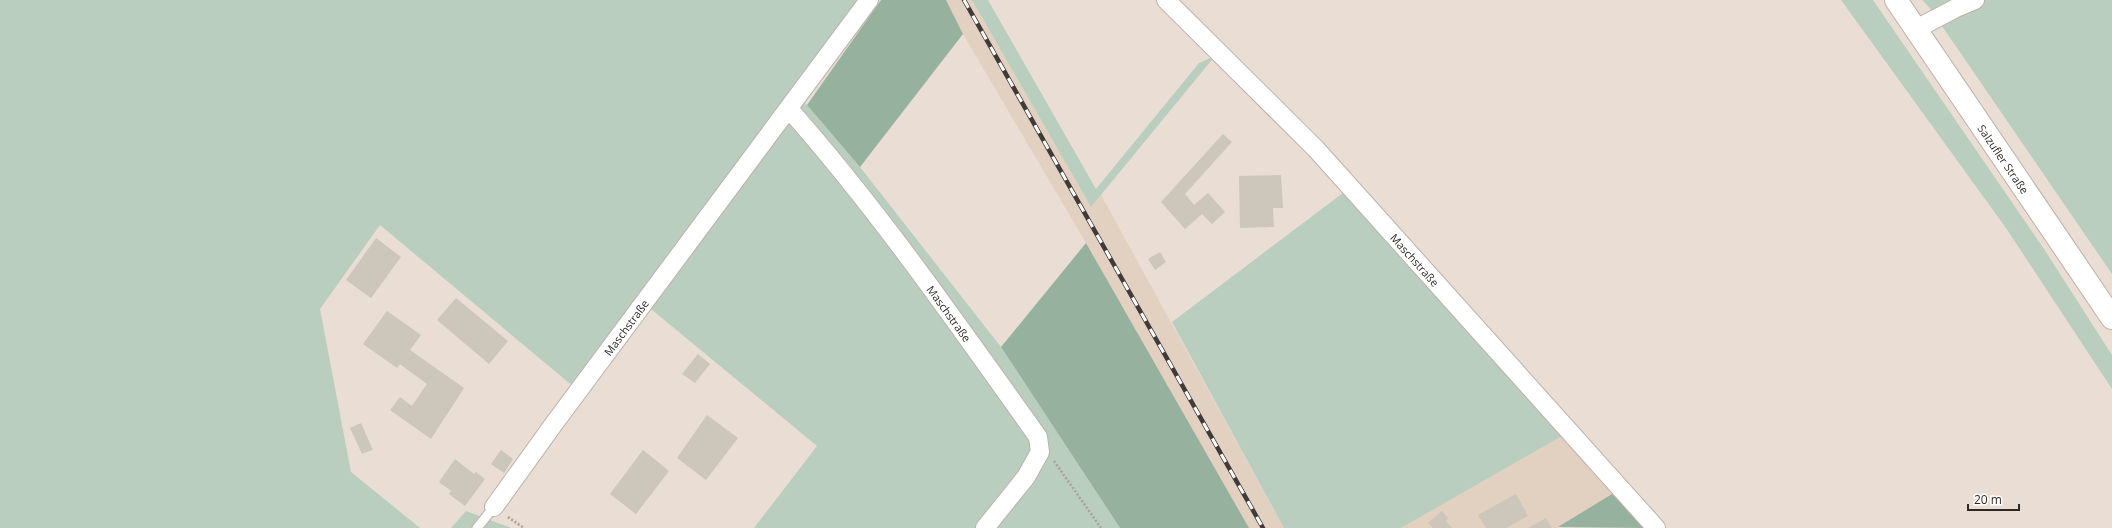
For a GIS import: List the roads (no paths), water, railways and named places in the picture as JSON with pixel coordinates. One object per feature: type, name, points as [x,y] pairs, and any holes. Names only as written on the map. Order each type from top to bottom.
[{"type":"main road","name":"Salzufler Straße","points":[[1896,0],[2112,318]]},
{"type":"street","name":"Maschstraße","points":[[494,507],[571,400],[870,0]]},
{"type":"street","name":"Maschstraße","points":[[1166,0],[1316,149],[1656,528]]},
{"type":"street","points":[[1916,29],[1956,8],[1975,0]]},
{"type":"street","name":"Maschstraße","points":[[789,109],[836,162],[912,260],[1038,437],[1040,452],[1026,477],[985,528]]},
{"type":"lane","points":[[477,528],[494,507]]},
{"type":"railway","points":[[964,0],[1263,528]]}]
